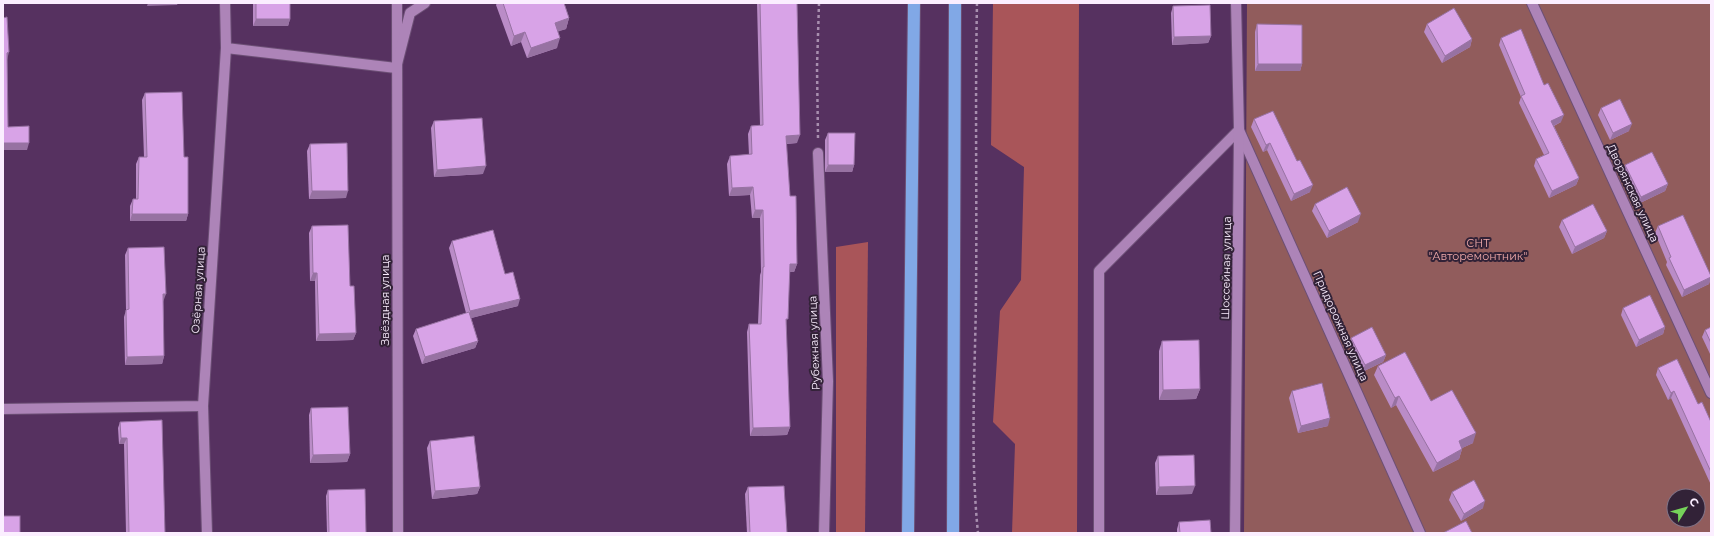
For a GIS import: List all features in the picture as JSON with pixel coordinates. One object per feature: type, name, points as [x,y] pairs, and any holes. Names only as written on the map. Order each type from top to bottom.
[{"type":"highway","points":[[908,533],[914,3]]},
{"type":"highway","points":[[953,533],[955,3]]},
{"type":"street","name":"Озёрная улица","points":[[207,533],[203,406],[226,48],[225,3]]},
{"type":"street","name":"Звёздная улица","points":[[397,3],[398,533]]},
{"type":"street","name":"Звёздная улица","points":[[396,68],[410,13],[425,3]]},
{"type":"street","name":"Шоссейная улица","points":[[1235,533],[1239,130],[1236,3]]},
{"type":"street","name":"Дворянская улица","points":[[1532,3],[1711,393]]},
{"type":"street","points":[[226,48],[396,68]]},
{"type":"street","points":[[1099,533],[1099,271],[1239,130]]},
{"type":"street","name":"Придорожная улица","points":[[1239,130],[1420,533]]},
{"type":"street","name":"Рубежная улица","points":[[818,153],[828,381],[824,533]]},
{"type":"street","points":[[3,409],[203,406]]},
{"type":"path","points":[[818,153],[817,67],[819,3]]},
{"type":"path","points":[[977,3],[975,121],[976,295],[974,459],[975,507],[978,533]]},
{"type":"green space","name":"СНТ \"Авторемонтник\"","points":[[1247,3],[1711,3],[1711,533],[1244,533]]},
{"type":"shaded area","points":[[993,3],[1079,3],[1077,533],[1012,533],[1015,444],[993,422],[1000,311],[1021,280],[1024,167],[991,145]]},
{"type":"shaded area","points":[[868,242],[865,533],[836,533],[836,247]]},
{"type":"building","points":[[256,3],[290,3],[290,19],[256,19]]},
{"type":"building","points":[[503,3],[564,3],[569,18],[555,23],[560,38],[531,48],[525,32],[514,36]]},
{"type":"building","points":[[760,3],[797,3],[800,135],[786,136],[790,196],[796,196],[797,264],[790,264],[788,319],[786,319],[790,427],[753,428],[749,324],[761,324],[764,267],[763,210],[755,210],[753,187],[732,188],[730,156],[752,154],[751,126],[763,125]]},
{"type":"building","points":[[1210,5],[1211,36],[1174,37],[1173,6]]},
{"type":"building","points":[[1454,8],[1472,39],[1445,56],[1427,24]]},
{"type":"building","points":[[7,17],[9,52],[7,53],[8,127],[29,126],[29,143],[3,143],[3,18]]},
{"type":"building","points":[[1257,24],[1302,25],[1302,64],[1258,64]]},
{"type":"building","points":[[1521,29],[1544,85],[1548,83],[1564,115],[1551,121],[1579,178],[1552,191],[1536,159],[1549,153],[1521,96],[1525,94],[1501,38]]},
{"type":"building","points":[[182,92],[184,157],[188,157],[188,214],[132,214],[133,199],[138,199],[139,157],[147,157],[145,93]]},
{"type":"building","points":[[1620,99],[1632,124],[1613,133],[1601,108]]},
{"type":"building","points":[[1273,111],[1297,161],[1300,160],[1313,185],[1294,194],[1270,143],[1266,145],[1254,119]]},
{"type":"building","points":[[482,118],[486,166],[437,170],[434,121]]},
{"type":"building","points":[[828,133],[855,133],[854,165],[828,165]]},
{"type":"building","points":[[347,143],[348,191],[312,191],[310,144]]},
{"type":"building","points":[[1652,152],[1668,184],[1641,197],[1625,165]]},
{"type":"building","points":[[1347,187],[1361,214],[1329,231],[1315,204]]},
{"type":"building","points":[[1593,204],[1607,231],[1575,247],[1562,220]]},
{"type":"building","points":[[1683,215],[1711,276],[1684,290],[1669,258],[1671,257],[1658,226]]},
{"type":"building","points":[[348,225],[350,286],[354,286],[356,333],[319,334],[317,273],[313,273],[312,226]]},
{"type":"building","points":[[493,230],[505,274],[513,272],[520,299],[470,311],[452,241]]},
{"type":"building","points":[[164,247],[166,294],[163,294],[164,356],[127,357],[126,310],[129,309],[128,248]]},
{"type":"building","points":[[1650,295],[1665,327],[1639,340],[1623,308]]},
{"type":"building","points":[[469,312],[478,341],[425,357],[416,329]]},
{"type":"building","points":[[1372,327],[1386,355],[1365,365],[1351,338]]},
{"type":"building","points":[[1711,327],[1711,343],[1705,330]]},
{"type":"building","points":[[1199,340],[1200,389],[1163,390],[1162,341]]},
{"type":"building","points":[[1405,352],[1431,401],[1452,390],[1476,433],[1459,441],[1462,449],[1437,463],[1399,396],[1395,398],[1378,366]]},
{"type":"building","points":[[1677,359],[1698,404],[1702,402],[1711,422],[1711,472],[1674,391],[1671,393],[1658,368]]},
{"type":"building","points":[[1322,383],[1330,418],[1301,426],[1292,391]]},
{"type":"building","points":[[348,407],[350,454],[313,455],[311,408]]},
{"type":"building","points":[[162,420],[165,533],[129,533],[127,438],[121,438],[120,422]]},
{"type":"building","points":[[474,436],[480,487],[435,491],[430,441]]},
{"type":"building","points":[[1194,455],[1195,486],[1159,487],[1158,456]]},
{"type":"building","points":[[1474,480],[1485,501],[1464,514],[1452,492]]},
{"type":"building","points":[[784,486],[787,533],[750,533],[748,487]]},
{"type":"building","points":[[365,489],[366,533],[329,533],[328,490]]},
{"type":"building","points":[[3,516],[20,516],[20,533],[3,533]]},
{"type":"building","points":[[1210,520],[1211,533],[1180,533],[1179,522]]},
{"type":"building","points":[[1466,521],[1472,533],[1443,533]]}]
